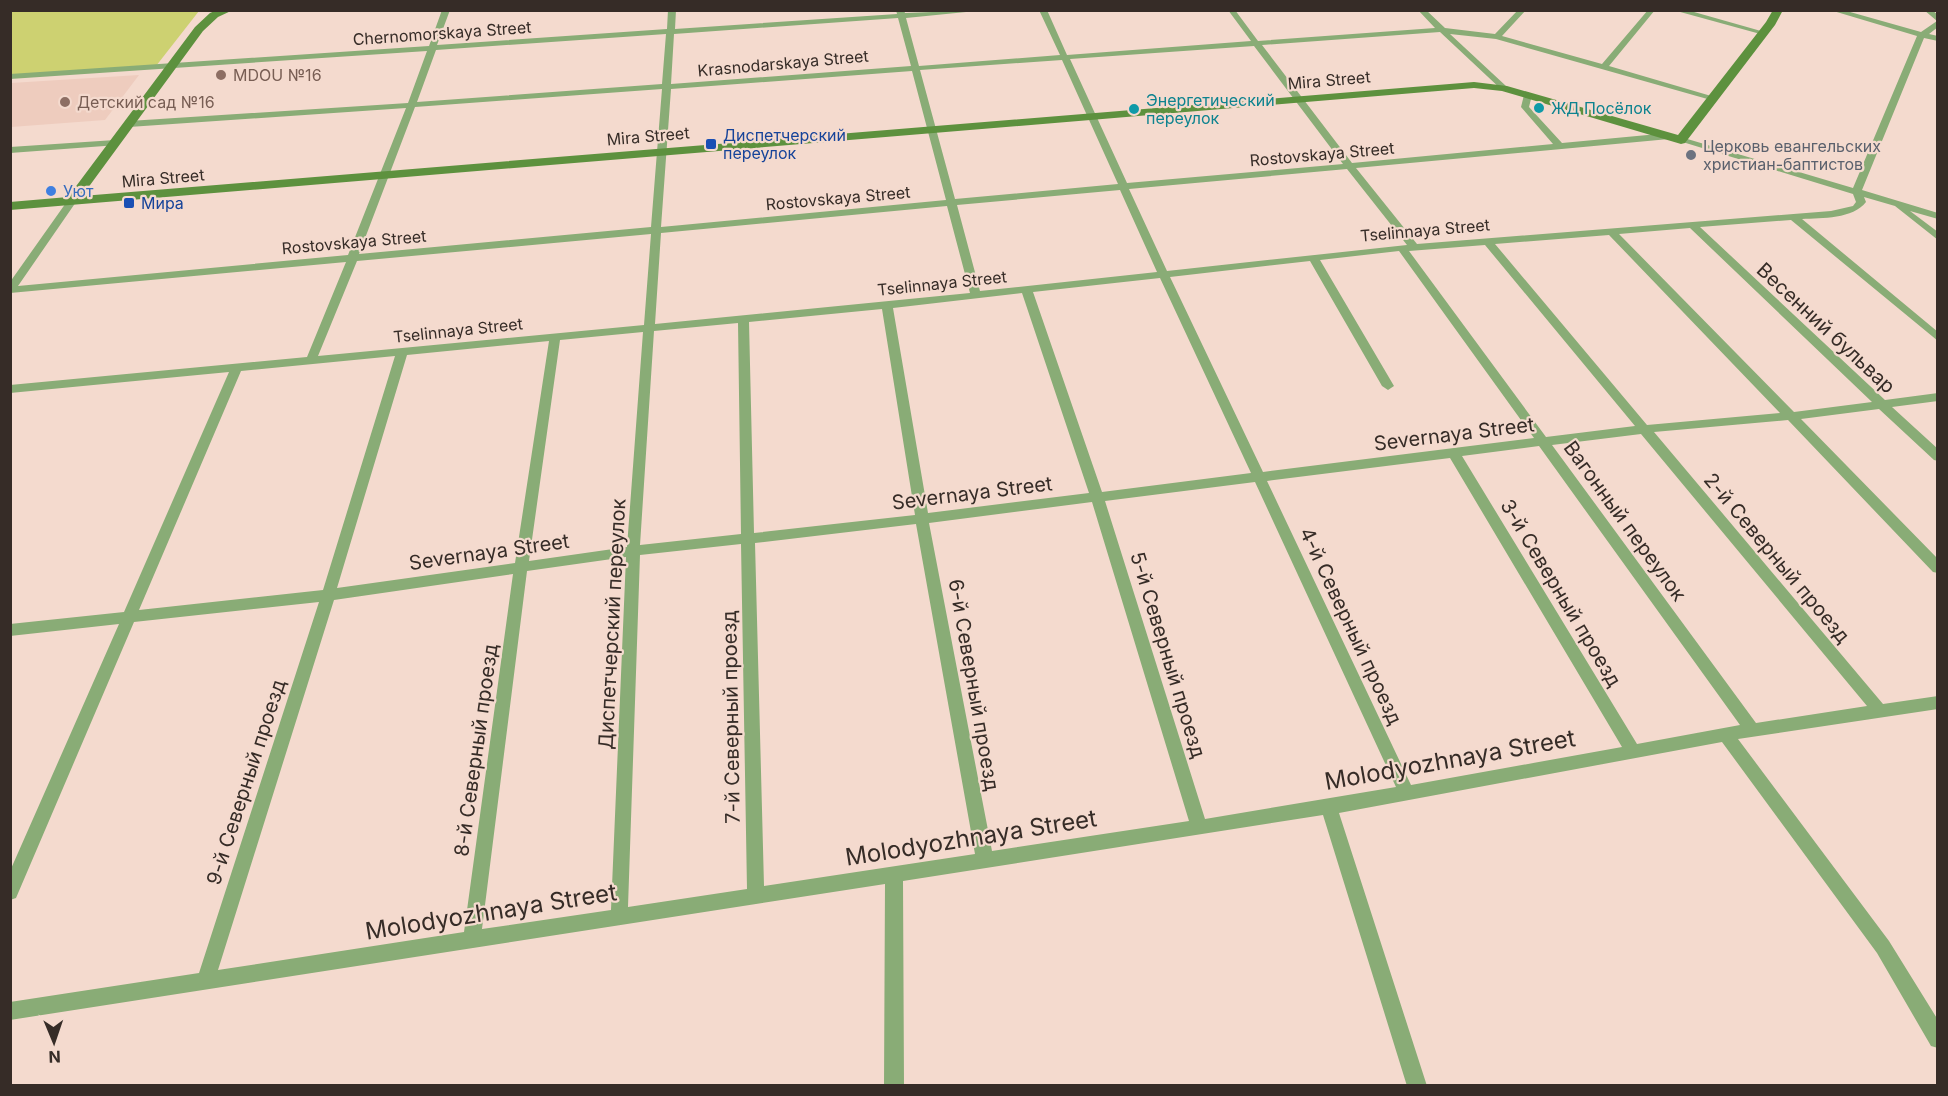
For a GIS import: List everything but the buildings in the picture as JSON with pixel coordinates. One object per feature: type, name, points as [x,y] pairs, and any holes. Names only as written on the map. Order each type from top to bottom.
[{"type":"street","points":[[10,290],[71,202],[206,22],[214,15],[228,10]]},
{"type":"street","points":[[311,360],[386,176],[446,10]]},
{"type":"street","name":"Диспетчерский переулок","points":[[619,917],[633,551],[655,230],[664,151],[665,87],[672,10]]},
{"type":"street","name":"Chernomorskaya Street","points":[[10,77],[669,32],[901,13],[983,10]]},
{"type":"street","points":[[1043,10],[1163,273]]},
{"type":"street","name":"Вагонный переулок","points":[[1231,10],[1408,247],[1545,443],[1752,730]]},
{"type":"street","points":[[1421,10],[1503,87]]},
{"type":"street","points":[[1497,37],[1523,10]]},
{"type":"street","points":[[1604,68],[1652,10]]},
{"type":"street","points":[[1676,10],[1764,33]]},
{"type":"street","points":[[1778,10],[1764,33],[1714,98],[1675,138],[1938,216]]},
{"type":"street","points":[[1833,10],[1938,39]]},
{"type":"street","points":[[1857,191],[1922,36],[1938,21],[1927,10]]},
{"type":"street","points":[[901,13],[934,130],[976,296]]},
{"type":"street","name":"Krasnodarskaya Street","points":[[129,124],[1440,30],[1497,37],[1714,98]]},
{"type":"street","name":"Mira Street","points":[[10,206],[1474,85],[1503,87],[1675,138]]},
{"type":"street","points":[[1528,95],[1525,106],[1560,146]]},
{"type":"street","name":"Rostovskaya Street","points":[[10,290],[1560,146],[1675,138]]},
{"type":"street","points":[[10,150],[115,143]]},
{"type":"street","name":"Tselinnaya Street","points":[[10,389],[743,320],[1027,291],[1163,273],[1408,247],[1794,218],[1831,214],[1856,208],[1861,202],[1857,191]]},
{"type":"street","points":[[1890,201],[1938,237]]},
{"type":"street","points":[[1794,218],[1938,338]]},
{"type":"street","name":"Весенний бульвар","points":[[1691,224],[1938,457]]},
{"type":"street","points":[[1611,231],[1938,568]]},
{"type":"street","name":"2-й Северный проезд","points":[[1487,241],[1880,711]]},
{"type":"street","points":[[1313,257],[1388,386]]},
{"type":"street","name":"4-й Северный проезд","points":[[1163,273],[1407,793]]},
{"type":"street","name":"5-й Северный проезд","points":[[1027,291],[1097,497],[1199,826]]},
{"type":"street","name":"6-й Северный проезд","points":[[887,305],[922,519],[985,860]]},
{"type":"street","name":"7-й Северный проезд","points":[[743,320],[756,895]]},
{"type":"street","name":"8-й Северный проезд","points":[[472,938],[521,567],[555,337]]},
{"type":"street","name":"9-й Северный проезд","points":[[204,981],[328,595],[402,352]]},
{"type":"street","points":[[10,892],[237,367]]},
{"type":"street","name":"Severnaya Street","points":[[10,630],[328,595],[633,551],[748,537],[922,519],[1644,429],[1792,416],[1938,397]]},
{"type":"street","name":"3-й Северный проезд","points":[[1454,454],[1633,752]]},
{"type":"street","name":"Molodyozhnaya Street","points":[[10,1011],[1329,807],[1752,730],[1938,702]]},
{"type":"street","points":[[1726,736],[1883,947],[1938,1039]]},
{"type":"street","points":[[1329,807],[1417,1086]]},
{"type":"street","points":[[894,875],[894,1086]]},
{"type":"shaded area","name":"Детский сад №16","points":[[139,75],[105,120],[11,127],[11,83]]},
{"type":"green space","points":[[11,11],[199,11],[156,66],[11,76]]},
{"type":"place","name":"MDOU №16","points":[[221,75]]},
{"type":"place","name":"Детский сад №16","points":[[65,102]]},
{"type":"place","name":"ЖД Посёлок","points":[[1539,108]]},
{"type":"place","name":"Энергетический переулок","points":[[1134,109]]},
{"type":"place","name":"Диспетчерский переулок","points":[[711,144]]},
{"type":"place","name":"Церковь евангельских христиан-баптистов","points":[[1691,155]]},
{"type":"place","name":"Уют","points":[[51,191]]},
{"type":"place","name":"Мира","points":[[129,203]]}]
